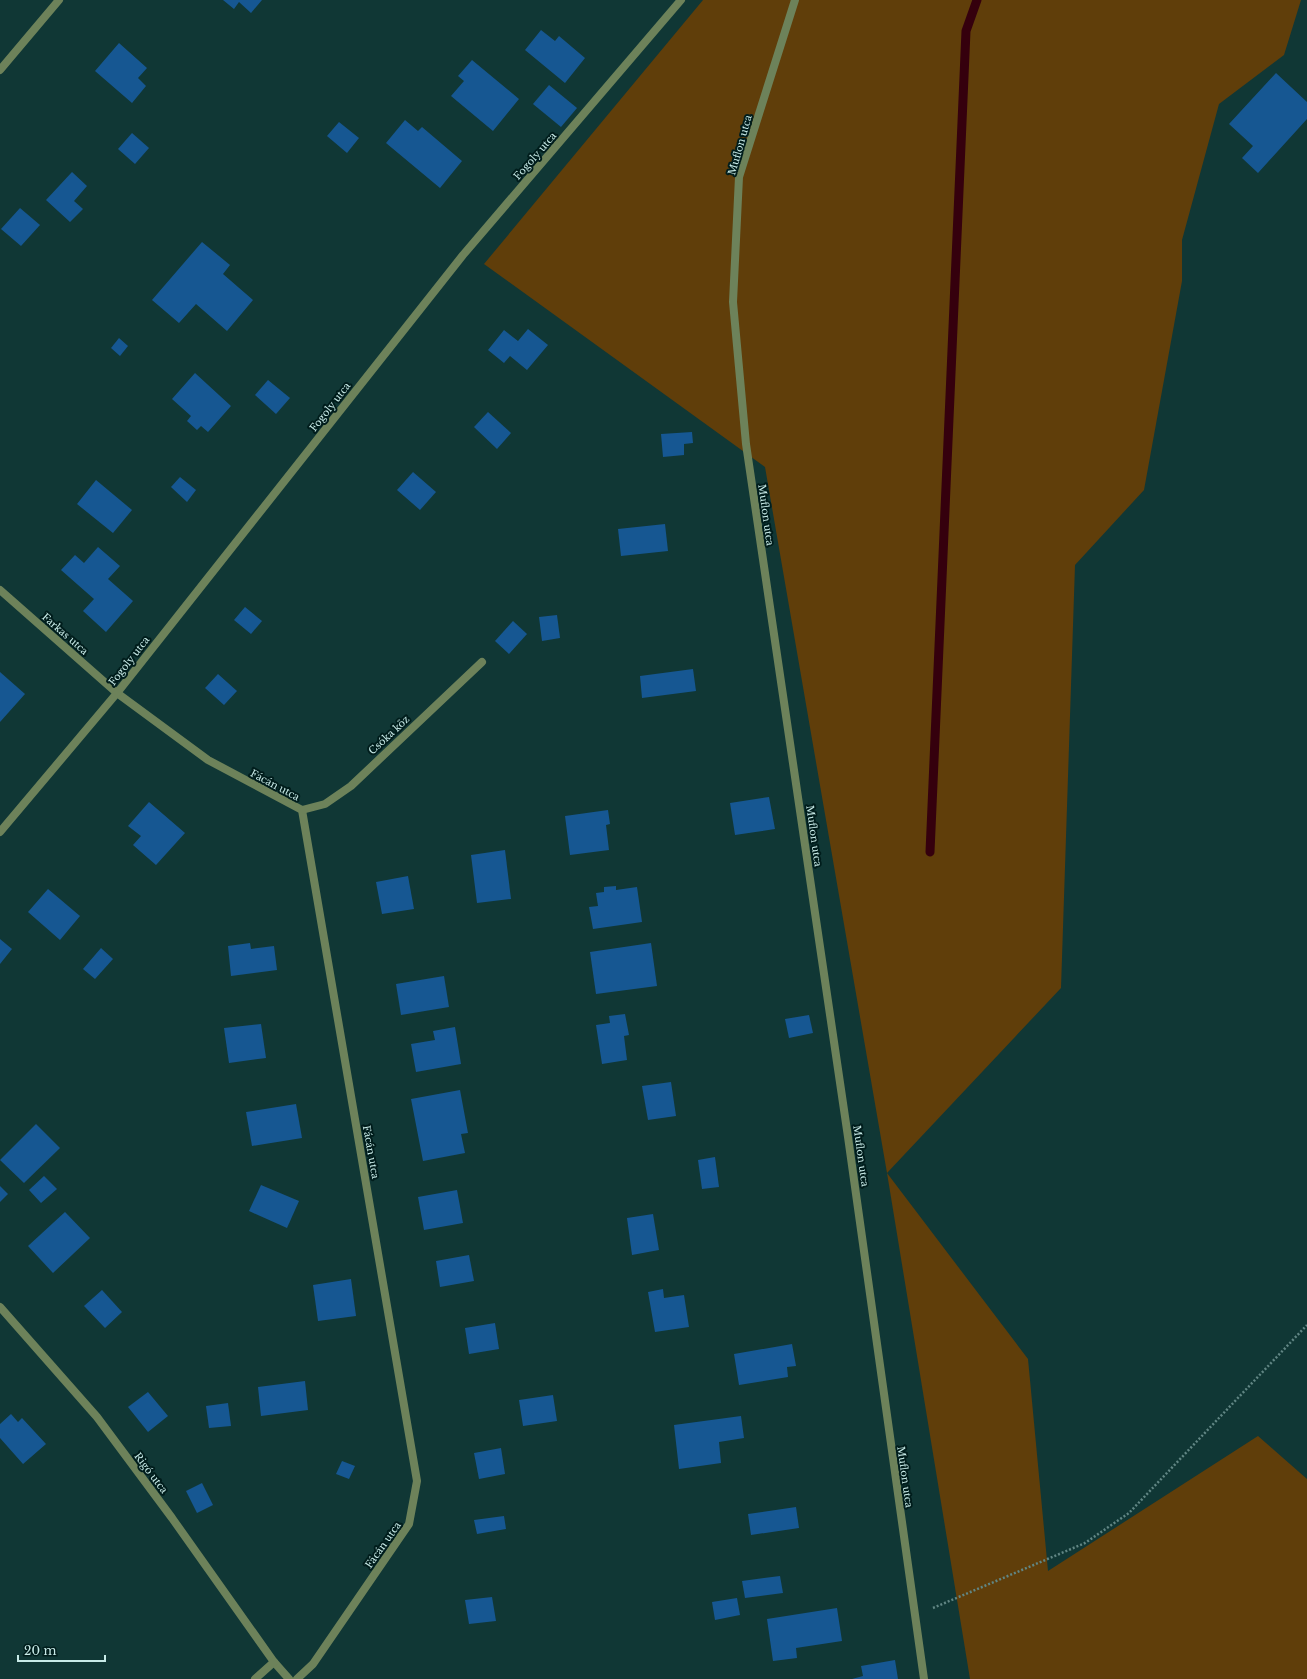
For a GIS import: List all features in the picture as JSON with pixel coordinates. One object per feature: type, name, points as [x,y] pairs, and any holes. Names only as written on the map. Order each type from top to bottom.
[{"type":"street","points":[[0,70],[58,0]]},
{"type":"street","name":"Fogoly utca","points":[[0,832],[117,693],[463,255],[681,0]]},
{"type":"street","name":"Muflon utca","points":[[795,0],[740,177],[733,302],[746,444],[847,1129],[924,1679]]},
{"type":"street","name":"Farkas utca","points":[[0,590],[117,693]]},
{"type":"street","name":"Csóka köz","points":[[302,810],[325,804],[351,786],[482,662]]},
{"type":"street","name":"Fácán utca","points":[[117,693],[208,760],[302,810],[417,1480],[410,1524],[313,1664],[297,1679]]},
{"type":"street","name":"Rigó utca","points":[[0,1307],[97,1417],[172,1518],[274,1662],[289,1679]]},
{"type":"street","points":[[255,1679],[274,1662]]},
{"type":"path","points":[[914,1616],[1085,1543],[1129,1513],[1307,1325]]},
{"type":"shaded area","points":[[703,0],[1301,0],[1284,55],[1219,104],[1182,240],[1182,281],[1144,490],[1075,565],[1061,988],[887,1173],[765,467],[484,264]]},
{"type":"shaded area","points":[[887,1173],[1028,1359],[1048,1571],[1258,1436],[1307,1479],[1307,1679],[970,1679]]},
{"type":"building","points":[[223,0],[262,0],[251,13],[239,2],[234,9]]},
{"type":"building","points":[[541,30],[555,41],[559,36],[585,58],[565,83],[525,50]]},
{"type":"building","points":[[119,43],[147,68],[138,78],[146,86],[132,103],[95,71]]},
{"type":"building","points":[[472,60],[519,99],[493,131],[451,96],[464,81],[458,76]]},
{"type":"building","points":[[1276,73],[1307,102],[1307,119],[1258,173],[1242,158],[1253,146],[1229,124]]},
{"type":"building","points":[[549,85],[577,108],[561,127],[533,104]]},
{"type":"building","points":[[405,120],[418,131],[422,127],[462,161],[440,188],[386,143]]},
{"type":"building","points":[[339,122],[359,138],[347,153],[327,136]]},
{"type":"building","points":[[132,133],[149,148],[135,164],[118,149]]},
{"type":"building","points":[[72,172],[87,186],[74,201],[83,209],[70,222],[46,200]]},
{"type":"building","points":[[20,208],[40,225],[21,246],[1,229]]},
{"type":"building","points":[[202,242],[230,265],[223,274],[253,300],[227,331],[196,304],[179,323],[152,300]]},
{"type":"building","points":[[528,329],[548,345],[527,370],[510,356],[504,363],[488,350],[504,330],[518,341]]},
{"type":"building","points":[[119,338],[128,346],[120,356],[111,348]]},
{"type":"building","points":[[195,373],[231,406],[208,432],[201,426],[197,430],[187,421],[191,416],[172,399]]},
{"type":"building","points":[[268,380],[290,398],[276,414],[255,395]]},
{"type":"building","points":[[488,412],[511,433],[497,449],[474,427]]},
{"type":"building","points":[[692,432],[693,443],[684,444],[684,455],[663,457],[661,434]]},
{"type":"building","points":[[413,472],[436,492],[420,510],[397,490]]},
{"type":"building","points":[[180,477],[196,490],[187,502],[171,487]]},
{"type":"building","points":[[96,480],[132,510],[113,533],[77,504]]},
{"type":"building","points":[[665,524],[668,551],[621,556],[618,529]]},
{"type":"building","points":[[98,547],[120,566],[108,579],[133,601],[106,632],[83,611],[94,599],[61,570],[75,555],[84,563]]},
{"type":"building","points":[[245,607],[262,621],[251,634],[234,620]]},
{"type":"building","points":[[557,615],[560,638],[542,641],[539,617]]},
{"type":"building","points":[[513,621],[527,634],[509,654],[495,641]]},
{"type":"building","points":[[693,669],[696,691],[642,698],[640,676]]},
{"type":"building","points":[[0,672],[25,694],[0,722]]},
{"type":"building","points":[[218,674],[237,691],[224,705],[205,688]]},
{"type":"building","points":[[769,797],[775,829],[735,835],[730,803]]},
{"type":"building","points":[[149,802],[185,833],[156,865],[133,845],[141,836],[128,826]]},
{"type":"building","points":[[608,810],[610,824],[606,825],[609,850],[570,855],[565,816]]},
{"type":"building","points":[[505,850],[511,899],[477,903],[471,855]]},
{"type":"building","points":[[408,876],[414,909],[382,914],[376,882]]},
{"type":"building","points":[[616,886],[616,890],[637,887],[642,922],[593,929],[589,907],[598,906],[596,893],[604,892],[604,887]]},
{"type":"building","points":[[48,889],[80,916],[60,940],[28,912]]},
{"type":"building","points":[[0,939],[12,949],[0,964]]},
{"type":"building","points":[[250,943],[251,949],[274,946],[277,970],[231,976],[228,946]]},
{"type":"building","points":[[651,943],[657,986],[596,994],[590,952]]},
{"type":"building","points":[[101,948],[113,959],[95,979],[83,969]]},
{"type":"building","points":[[444,976],[449,1007],[401,1015],[396,984]]},
{"type":"building","points":[[625,1014],[629,1035],[624,1036],[627,1060],[602,1064],[596,1025],[610,1023],[609,1016]]},
{"type":"building","points":[[809,1015],[813,1033],[789,1038],[785,1019]]},
{"type":"building","points":[[261,1024],[266,1058],[229,1063],[224,1028]]},
{"type":"building","points":[[455,1027],[461,1064],[416,1072],[411,1044],[435,1040],[433,1031]]},
{"type":"building","points":[[671,1082],[676,1116],[648,1120],[642,1086]]},
{"type":"building","points":[[460,1090],[468,1133],[461,1134],[465,1153],[423,1161],[411,1099]]},
{"type":"building","points":[[296,1104],[302,1138],[252,1146],[246,1112]]},
{"type":"building","points":[[36,1124],[60,1148],[24,1183],[0,1160]]},
{"type":"building","points":[[715,1157],[719,1187],[702,1189],[698,1160]]},
{"type":"building","points":[[44,1176],[57,1189],[41,1203],[29,1190]]},
{"type":"building","points":[[261,1185],[299,1201],[287,1228],[249,1211]]},
{"type":"building","points":[[0,1186],[8,1194],[0,1202]]},
{"type":"building","points":[[457,1190],[463,1223],[424,1230],[418,1197]]},
{"type":"building","points":[[65,1212],[90,1238],[53,1273],[28,1246]]},
{"type":"building","points":[[653,1214],[659,1250],[632,1255],[627,1218]]},
{"type":"building","points":[[469,1255],[474,1281],[440,1287],[436,1261]]},
{"type":"building","points":[[351,1279],[356,1316],[318,1321],[313,1285]]},
{"type":"building","points":[[663,1289],[664,1298],[684,1295],[689,1327],[655,1332],[648,1292]]},
{"type":"building","points":[[102,1290],[122,1312],[105,1328],[84,1306]]},
{"type":"building","points":[[495,1323],[499,1349],[469,1354],[465,1328]]},
{"type":"building","points":[[792,1344],[796,1366],[787,1367],[788,1377],[739,1385],[734,1354]]},
{"type":"building","points":[[305,1381],[308,1410],[261,1416],[258,1387]]},
{"type":"building","points":[[148,1392],[168,1416],[148,1432],[128,1407]]},
{"type":"building","points":[[553,1395],[557,1421],[523,1426],[519,1400]]},
{"type":"building","points":[[228,1403],[231,1426],[209,1428],[206,1406]]},
{"type":"building","points":[[11,1414],[18,1422],[22,1418],[46,1444],[23,1464],[0,1438],[0,1424]]},
{"type":"building","points":[[741,1416],[744,1438],[719,1442],[721,1463],[679,1469],[674,1425]]},
{"type":"building","points":[[501,1448],[505,1474],[479,1479],[474,1453]]},
{"type":"building","points":[[342,1461],[355,1466],[349,1479],[336,1474]]},
{"type":"building","points":[[202,1483],[213,1505],[197,1513],[186,1491]]},
{"type":"building","points":[[796,1507],[799,1528],[751,1535],[748,1514]]},
{"type":"building","points":[[504,1516],[506,1529],[477,1534],[474,1520]]},
{"type":"building","points":[[780,1576],[783,1593],[745,1598],[742,1581]]},
{"type":"building","points":[[492,1597],[496,1621],[469,1624],[465,1600]]},
{"type":"building","points":[[737,1598],[740,1615],[715,1620],[712,1602]]},
{"type":"building","points":[[837,1608],[842,1641],[796,1648],[797,1658],[773,1661],[767,1619]]},
{"type":"building","points":[[895,1660],[898,1679],[852,1679],[863,1676],[861,1666]]},
{"type":"waterway","points":[[930,852],[966,31],[977,0]]}]
